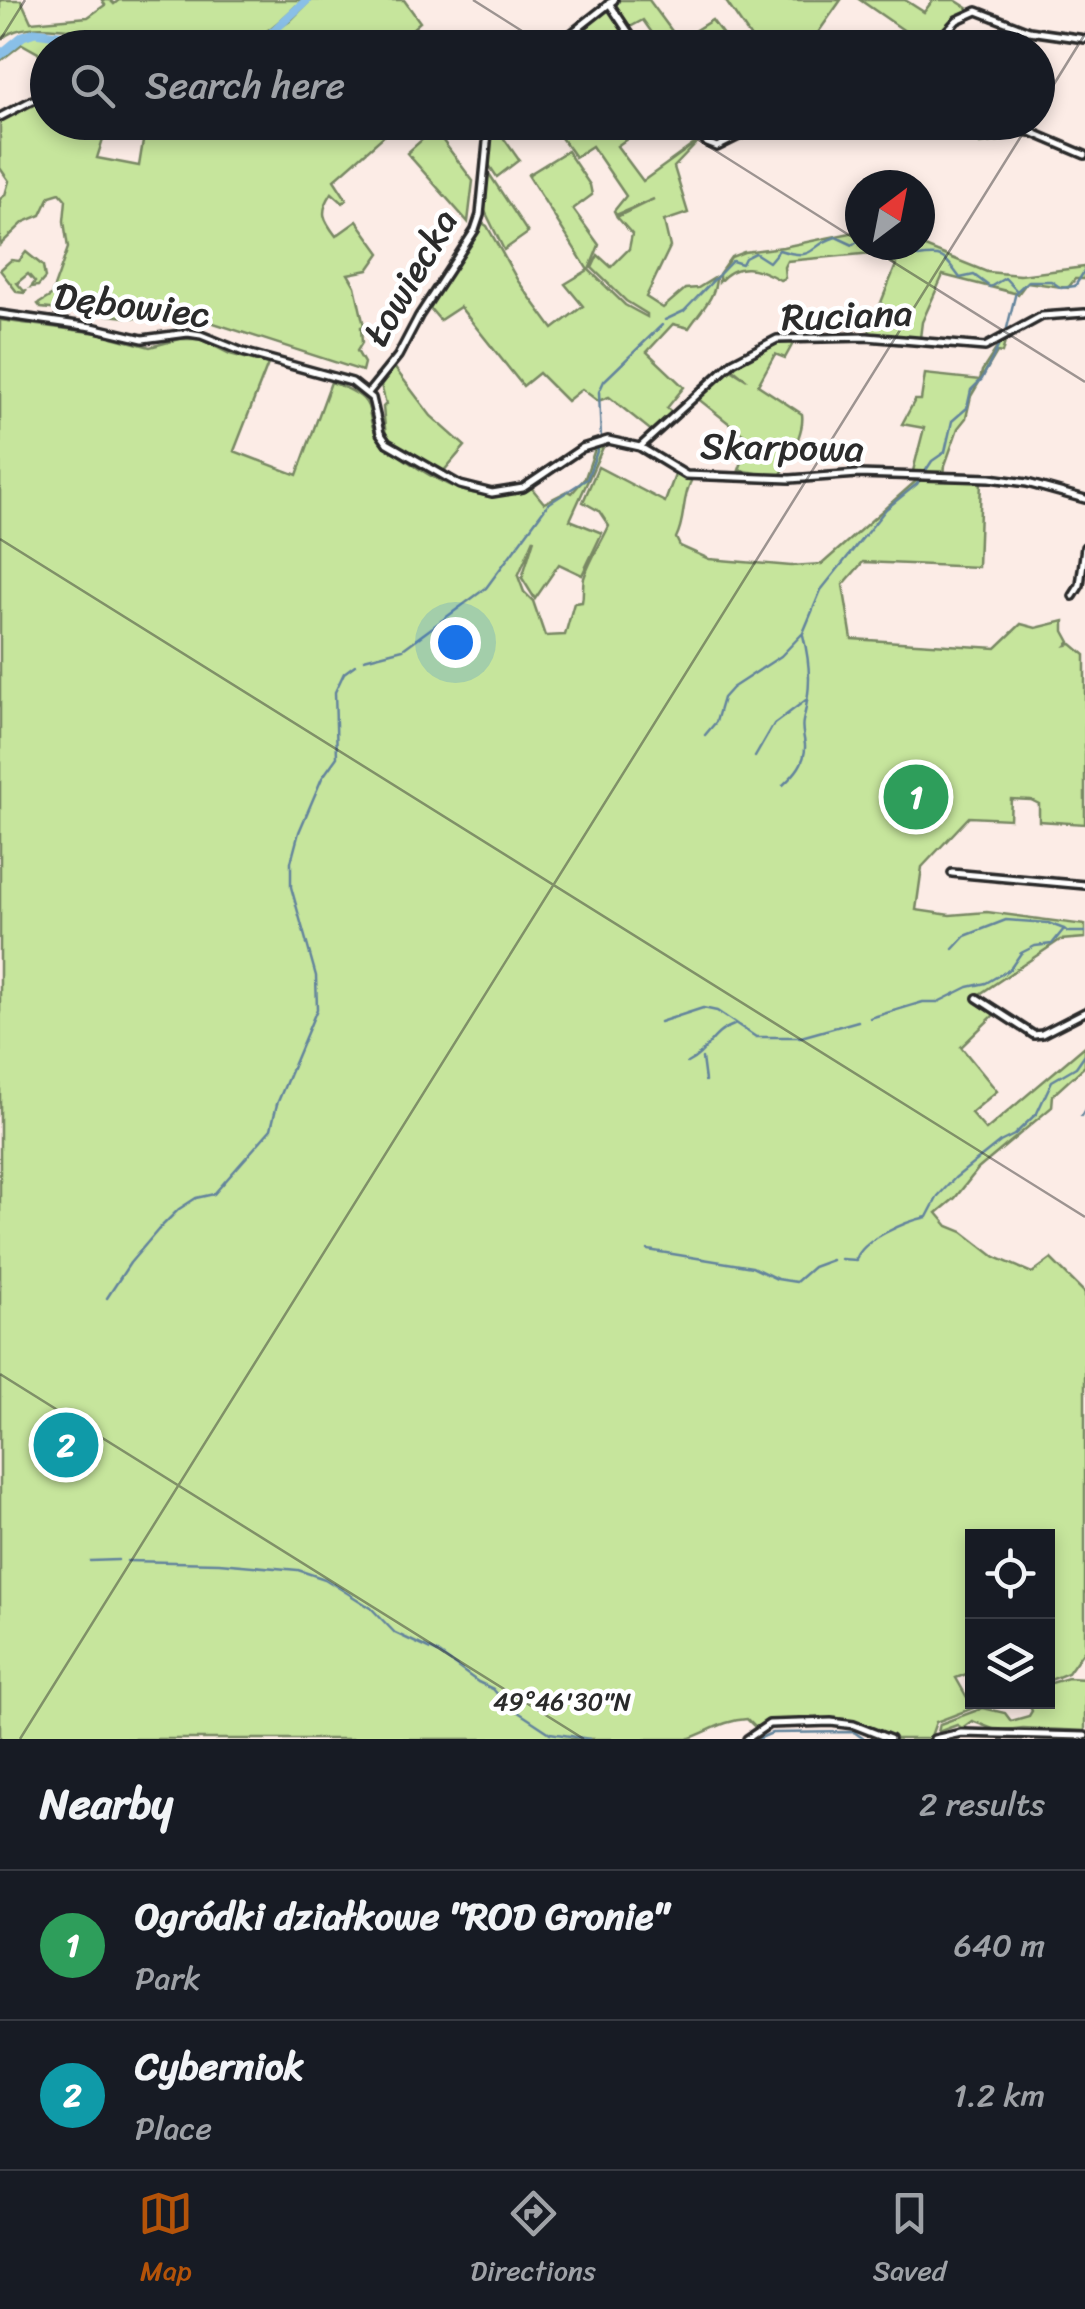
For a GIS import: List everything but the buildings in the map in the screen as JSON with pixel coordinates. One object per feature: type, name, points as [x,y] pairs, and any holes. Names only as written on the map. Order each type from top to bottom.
[{"type":"street","points":[[575,30],[612,2],[628,30]]},
{"type":"street","points":[[948,30],[974,11],[1027,30]]},
{"type":"street","points":[[1055,35],[1085,39]]},
{"type":"street","points":[[0,117],[30,101]]},
{"type":"street","name":"Łowiecka","points":[[368,393],[398,356],[477,224],[488,140]]},
{"type":"street","points":[[705,140],[716,148],[732,140]]},
{"type":"street","points":[[1050,140],[1085,155]]},
{"type":"street","name":"Ruciana","points":[[640,447],[733,362],[776,339],[868,336],[984,347],[1042,316],[1085,313]]},
{"type":"street","name":"Dębowiec","points":[[0,314],[143,339],[201,334],[243,352],[352,382],[368,393]]},
{"type":"street","name":"Skarpowa","points":[[368,393],[387,443],[477,491],[496,493],[523,488],[597,442],[615,440],[640,447],[686,474],[790,479],[858,474],[990,478],[1027,483],[1085,499]]},
{"type":"street","points":[[1073,596],[1080,585],[1085,546]]},
{"type":"street","points":[[952,873],[1085,885]]},
{"type":"street","points":[[977,998],[1037,1035],[1085,1012]]},
{"type":"street","points":[[746,1739],[769,1724],[839,1722],[890,1739]]},
{"type":"street","points":[[934,1739],[962,1733],[1085,1736]]},
{"type":"green space","points":[[0,0],[21,0],[31,22],[88,17],[105,5],[102,0],[114,4],[119,0],[302,0],[267,30],[43,27],[17,30],[0,41]]},
{"type":"green space","points":[[311,0],[404,0],[420,22],[411,30],[276,30]]},
{"type":"green space","points":[[617,0],[649,0],[671,30],[650,30],[643,20],[628,28],[612,5]]},
{"type":"green space","points":[[725,0],[841,0],[820,30],[746,30]]},
{"type":"green space","points":[[860,0],[905,0],[924,12],[933,0],[955,0],[969,9],[946,30],[903,30]]},
{"type":"green space","points":[[609,6],[625,29],[624,30],[578,30]]},
{"type":"green space","points":[[712,20],[719,30],[696,30]]},
{"type":"green space","points":[[30,36],[30,48],[22,44],[0,61],[19,40]]},
{"type":"green space","points":[[30,104],[30,140],[103,140],[97,158],[139,166],[143,140],[379,140],[334,180],[347,200],[343,203],[332,193],[324,210],[336,236],[357,221],[380,253],[368,270],[348,274],[355,286],[364,326],[357,351],[364,363],[362,371],[195,317],[146,319],[41,308],[38,304],[51,296],[68,248],[66,200],[60,193],[50,196],[41,215],[24,222],[0,245],[0,199],[9,181],[0,168],[0,119]]},
{"type":"green space","points":[[422,140],[442,140],[473,181],[468,222],[407,153]]},
{"type":"green space","points":[[490,140],[505,140],[519,160],[497,177],[487,162]]},
{"type":"green space","points":[[563,140],[625,140],[617,146],[643,181],[700,140],[674,167],[688,213],[664,221],[670,247],[646,297],[663,308],[685,289],[698,288],[716,277],[715,285],[689,328],[673,324],[647,352],[684,387],[667,408],[675,415],[654,433],[609,397],[598,401],[582,389],[567,401],[539,373],[523,386],[460,307],[440,320],[428,306],[482,223],[553,329],[583,306],[565,284],[588,270],[528,175],[567,151],[590,185],[592,195],[573,209],[599,245],[589,270],[625,305],[647,317],[592,268],[598,255],[611,267],[629,249],[632,234],[617,217],[654,199],[616,215],[614,211],[626,196],[592,146],[575,157]]},
{"type":"green space","points":[[486,169],[528,233],[504,250],[484,209]]},
{"type":"green space","points":[[845,234],[845,256],[787,261],[785,278],[780,280],[748,268],[733,271],[719,282],[719,274],[731,257]]},
{"type":"green space","points":[[935,251],[987,272],[1020,275],[1085,267],[1085,279],[1075,279],[1068,288],[1027,282],[1018,294],[943,275],[922,322],[920,338],[868,335],[896,265],[886,260],[935,260]]},
{"type":"green space","points":[[26,252],[43,266],[45,278],[31,287],[35,282],[28,274],[17,283],[27,290],[24,293],[17,292],[0,270],[11,260],[19,261]]},
{"type":"green space","points":[[0,320],[97,333],[150,347],[180,339],[200,339],[230,354],[268,364],[234,451],[297,475],[331,382],[366,402],[375,433],[383,444],[434,478],[472,493],[511,494],[530,486],[544,503],[568,491],[572,493],[585,478],[597,443],[602,442],[570,520],[602,533],[582,575],[559,564],[535,599],[522,578],[534,539],[518,576],[524,592],[533,601],[545,636],[565,635],[574,603],[582,602],[586,571],[609,526],[599,511],[583,502],[598,467],[665,502],[675,475],[692,479],[676,538],[680,546],[709,559],[791,566],[822,564],[917,480],[981,480],[978,567],[863,562],[843,585],[852,639],[996,648],[1021,624],[1036,628],[1064,621],[1070,642],[1067,645],[1072,644],[1085,655],[1085,824],[1039,821],[1039,804],[1031,800],[1011,799],[1010,819],[969,817],[922,867],[916,910],[950,915],[987,912],[1085,925],[1085,938],[1060,940],[974,998],[996,1013],[961,1047],[997,1091],[971,1113],[986,1130],[1085,1046],[1085,1066],[1053,1095],[1052,1107],[978,1169],[937,1213],[948,1226],[963,1232],[995,1257],[1032,1273],[1051,1259],[1085,1293],[1085,1649],[1068,1673],[1055,1678],[1055,1529],[965,1529],[965,1675],[956,1678],[965,1694],[965,1709],[970,1709],[936,1722],[930,1739],[894,1739],[846,1721],[777,1721],[756,1728],[747,1719],[687,1739],[0,1739]]},
{"type":"green space","points":[[796,338],[785,358],[775,354],[758,385],[802,414],[795,446],[780,477],[739,470],[750,440],[697,398],[728,368],[747,380],[730,366],[777,340]]},
{"type":"green space","points":[[1002,340],[1002,353],[997,352],[971,396],[944,476],[912,475],[924,428],[902,424],[915,400],[921,400],[925,374],[980,380]]},
{"type":"green space","points":[[394,367],[431,416],[465,446],[442,473],[386,438],[386,404],[381,385]]},
{"type":"green space","points":[[1085,1679],[1085,1731],[998,1731],[972,1721],[962,1728],[957,1725],[938,1732],[940,1724],[980,1709],[1005,1713],[1011,1721],[1029,1716],[1031,1709],[1055,1709],[1055,1682]]},
{"type":"waterway","points":[[274,30],[307,0]]},
{"type":"waterway","points":[[0,55],[30,34]]},
{"type":"waterway","points":[[665,320],[684,311],[732,261],[742,264],[755,253],[769,262],[779,250],[806,254],[836,237],[845,241]]},
{"type":"waterway","points":[[935,256],[943,258],[960,278],[974,275],[990,287],[1005,278],[1017,291],[1028,281],[1051,281],[1061,288],[1075,286],[1085,270]]},
{"type":"waterway","points":[[1006,332],[1016,292]]},
{"type":"waterway","points":[[601,439],[599,392],[604,381],[662,325]]},
{"type":"waterway","points":[[705,735],[716,722],[723,698],[781,656],[803,633],[821,590],[886,509],[917,484],[932,461],[945,452],[952,421],[967,408],[971,390],[982,379],[1000,343]]},
{"type":"waterway","points":[[364,659],[403,649],[486,588],[548,504],[587,479],[599,446]]},
{"type":"waterway","points":[[783,785],[799,767],[805,751],[802,724],[809,678],[803,635]]},
{"type":"waterway","points":[[107,1298],[158,1230],[196,1198],[214,1194],[271,1129],[277,1104],[317,1009],[316,976],[291,887],[291,862],[322,778],[337,757],[335,692],[344,673],[355,665]]},
{"type":"waterway","points":[[755,757],[774,724],[806,700]]},
{"type":"waterway","points":[[953,949],[965,936],[1006,920],[1048,923],[1064,929]]},
{"type":"waterway","points":[[870,1018],[923,1002],[938,1002],[986,983],[1010,969],[1021,953],[1052,944],[1064,929],[1085,932]]},
{"type":"waterway","points":[[660,1022],[703,1008],[717,1011],[756,1037],[801,1037],[858,1021]]},
{"type":"waterway","points":[[687,1063],[734,1025]]},
{"type":"waterway","points":[[841,1259],[856,1260],[875,1239],[927,1217],[938,1196],[955,1178],[1014,1135],[1037,1113],[1052,1081],[1076,1067],[1085,1054]]},
{"type":"waterway","points":[[702,1058],[705,1081]]},
{"type":"waterway","points":[[1081,1116],[1085,1109]]},
{"type":"waterway","points":[[648,1250],[752,1267],[777,1279],[796,1282],[813,1267],[832,1260]]},
{"type":"waterway","points":[[90,1561],[118,1560]]},
{"type":"waterway","points":[[127,1561],[298,1570],[325,1579],[371,1608],[395,1633],[438,1653],[550,1733],[590,1739]]},
{"type":"waterway","points":[[758,1739],[772,1733],[854,1732],[864,1739]]},
{"type":"place","name":"Ogródki działkowe \"ROD Gronie\"","points":[[916,797]]},
{"type":"place","name":"Cyberniok","points":[[66,1445]]}]
